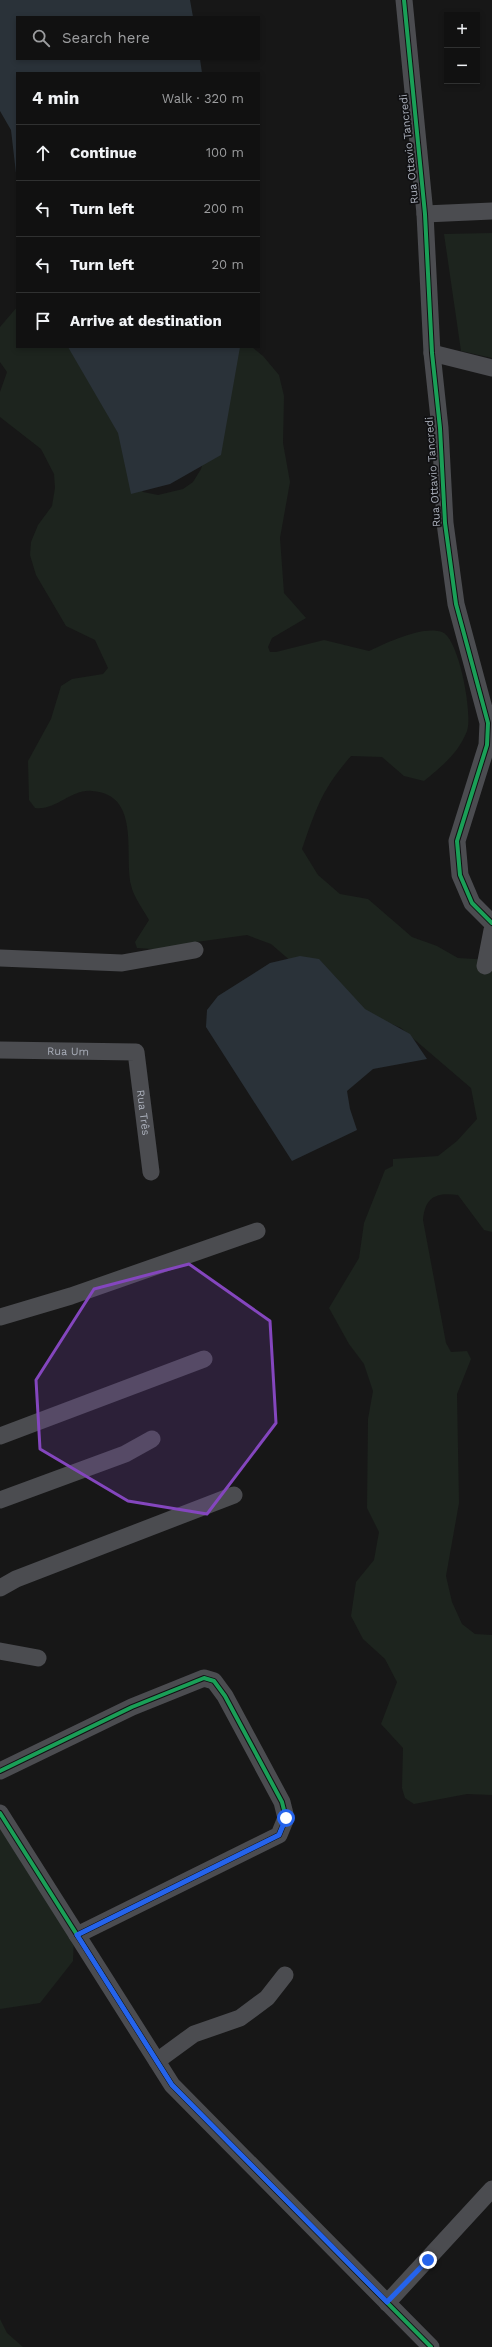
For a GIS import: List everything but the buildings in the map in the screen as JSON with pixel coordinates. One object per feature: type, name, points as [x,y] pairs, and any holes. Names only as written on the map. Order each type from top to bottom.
[{"type":"street","name":"Rua Ottavio Tancredi","points":[[404,0],[425,214],[432,353],[440,428],[445,523],[456,604],[488,723],[486,746],[468,799],[457,840],[460,875],[472,903],[492,923]]},
{"type":"street","points":[[425,214],[492,211]]},
{"type":"street","points":[[432,353],[492,368]]},
{"type":"street","points":[[484,966],[492,930]]},
{"type":"street","points":[[0,958],[122,963],[195,950]]},
{"type":"street","name":"Rua Um","points":[[0,1050],[136,1052]]},
{"type":"street","name":"Rua Três","points":[[136,1052],[151,1172]]},
{"type":"street","points":[[0,1318],[71,1296],[257,1231]]},
{"type":"street","points":[[0,1436],[204,1359]]},
{"type":"street","points":[[0,1500],[125,1454],[152,1440]]},
{"type":"street","points":[[0,1588],[16,1579],[234,1495]]},
{"type":"street","points":[[0,1651],[38,1658]]},
{"type":"street","points":[[0,1771],[132,1707],[204,1678],[214,1681],[225,1696],[282,1802],[286,1818],[279,1835],[77,1935]]},
{"type":"street","points":[[0,1813],[172,2085],[431,2347]]},
{"type":"street","points":[[157,2061],[194,2034],[240,2018],[267,1998],[285,1975]]},
{"type":"street","points":[[387,2302],[492,2190]]},
{"type":"highlighted area","points":[[189,1264],[270,1321],[276,1423],[207,1514],[128,1501],[40,1449],[36,1380],[94,1289]]},
{"type":"shaded area","points":[[0,0],[190,0],[193,16],[16,16],[16,60],[200,60],[202,72],[16,72],[16,173],[11,130],[0,111]]},
{"type":"shaded area","points":[[492,233],[492,358],[461,351],[444,234]]},
{"type":"shaded area","points":[[16,308],[16,348],[116,348],[138,486],[143,492],[158,495],[183,489],[193,482],[201,469],[214,427],[210,348],[253,348],[263,356],[279,375],[284,396],[283,443],[290,482],[280,538],[284,593],[306,618],[272,638],[268,647],[270,652],[276,652],[324,640],[369,651],[405,636],[434,630],[442,632],[448,637],[459,662],[466,694],[468,722],[467,731],[454,753],[443,765],[424,781],[404,776],[382,757],[351,756],[326,789],[311,822],[302,849],[318,875],[340,894],[368,899],[412,937],[437,946],[458,958],[492,960],[492,1232],[484,1230],[458,1195],[444,1194],[433,1198],[426,1206],[423,1220],[446,1343],[451,1352],[467,1351],[471,1359],[457,1394],[459,1503],[446,1576],[452,1602],[462,1624],[475,1634],[492,1635],[492,1795],[467,1794],[414,1804],[405,1798],[402,1788],[403,1748],[381,1724],[397,1682],[385,1659],[363,1639],[351,1616],[356,1582],[374,1560],[379,1532],[367,1508],[368,1419],[373,1391],[364,1364],[349,1344],[329,1308],[359,1258],[364,1223],[385,1170],[393,1166],[393,1159],[438,1156],[457,1141],[477,1119],[471,1088],[401,1028],[373,1016],[307,975],[271,944],[247,935],[189,943],[168,950],[137,948],[135,942],[149,920],[132,889],[129,872],[129,842],[127,828],[124,814],[118,803],[107,795],[92,791],[77,793],[43,808],[35,808],[29,800],[28,761],[51,719],[61,686],[72,679],[103,674],[108,668],[95,640],[66,626],[36,575],[30,555],[31,542],[38,525],[52,506],[55,488],[54,474],[41,449],[0,417],[0,392],[7,372],[0,362],[0,327]]},
{"type":"shaded area","points":[[69,348],[240,348],[221,455],[170,484],[131,494],[118,433]]},
{"type":"shaded area","points":[[300,956],[319,959],[365,1009],[410,1034],[427,1059],[373,1069],[347,1091],[350,1109],[357,1130],[292,1161],[206,1027],[207,1010],[218,996],[270,963]]},
{"type":"shaded area","points":[[0,1804],[63,1912],[74,1936],[73,1961],[40,2003],[0,2009]]},
{"type":"shaded area","points":[[0,2319],[7,2333],[23,2347],[0,2347]]},
{"type":"cycle path","points":[[404,0],[425,214],[432,353],[440,428],[445,523],[456,604],[488,723],[487,745],[457,841],[460,875],[472,903],[492,923]]},
{"type":"cycle path","points":[[0,1771],[132,1707],[204,1678],[214,1681],[225,1696],[282,1802],[286,1818],[279,1835],[77,1935]]},
{"type":"cycle path","points":[[0,1813],[172,2085],[431,2347]]},
{"type":"route","points":[[286,1818],[279,1835],[77,1935],[172,2085],[387,2302],[428,2260]]}]
